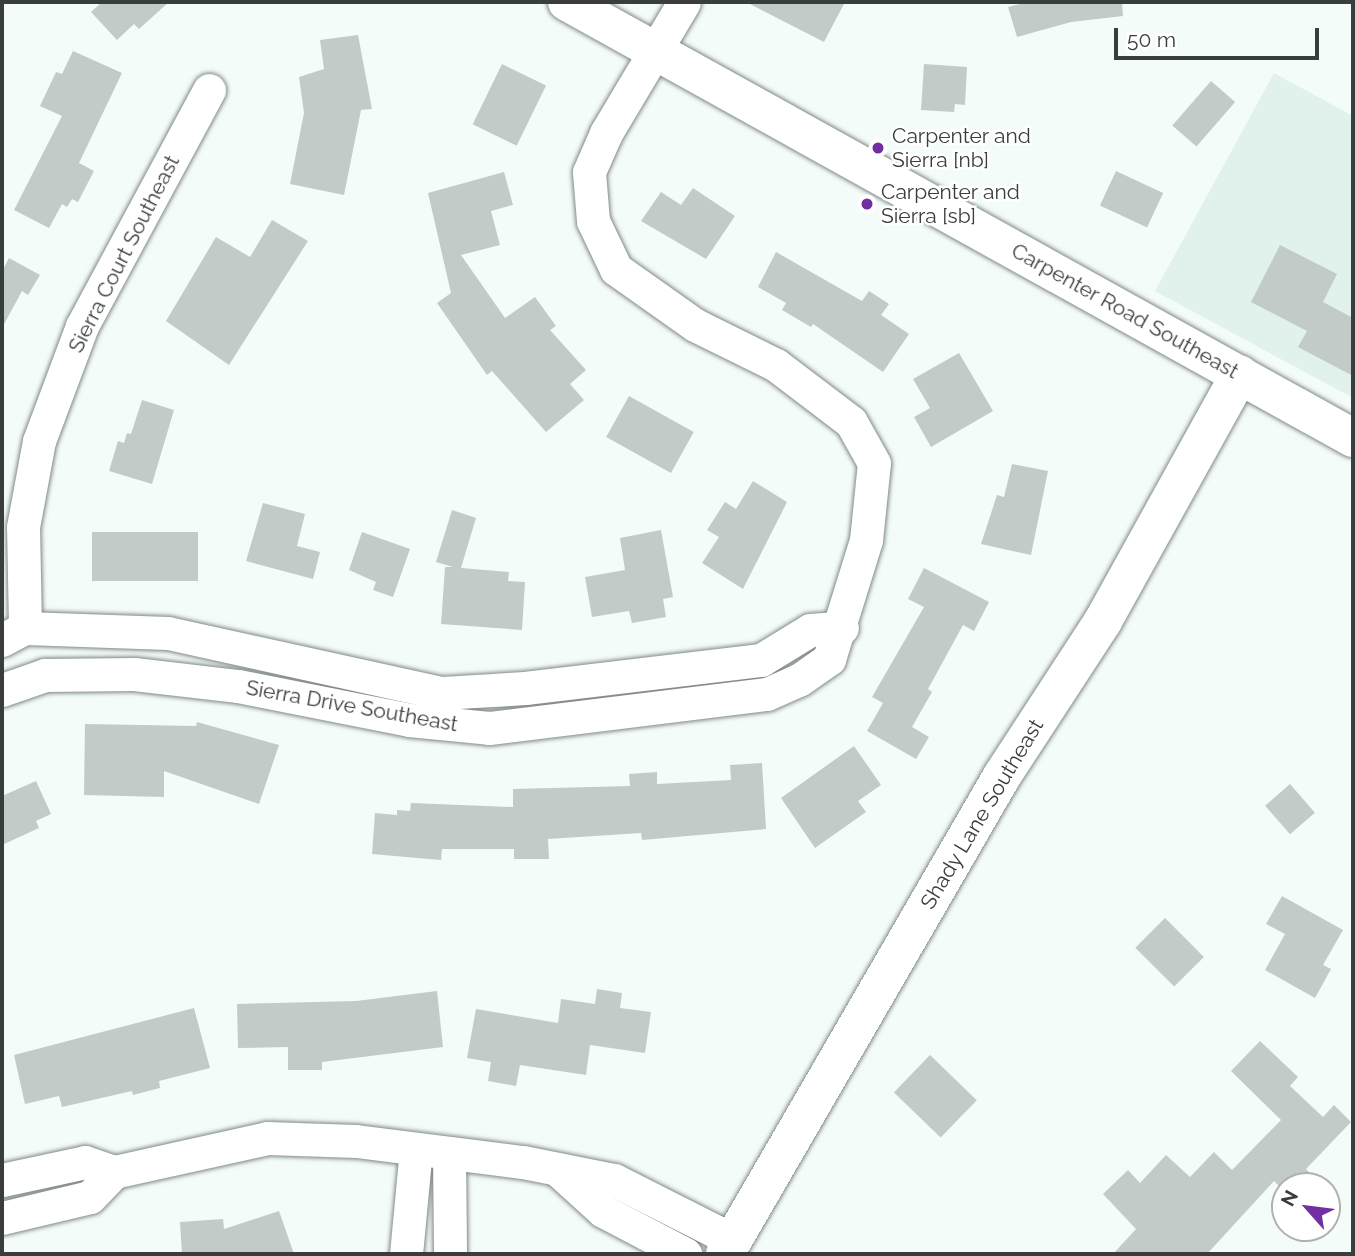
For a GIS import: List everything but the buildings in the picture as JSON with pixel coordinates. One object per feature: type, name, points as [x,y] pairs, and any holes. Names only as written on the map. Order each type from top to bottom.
[{"type":"street","name":"Carpenter Road Southeast","points":[[567,2],[654,52],[704,75],[1353,438]]},
{"type":"street","name":"Sierra Drive Southeast","points":[[2,690],[45,675],[134,674],[238,686],[408,720],[489,728],[767,694],[799,680],[829,659],[842,628],[866,540],[874,463],[851,422],[776,365],[695,325],[616,269],[593,221],[589,172],[606,133],[684,2]]},
{"type":"street","name":"Sierra Court Southeast","points":[[13,634],[23,527],[38,441],[82,326],[209,90]]},
{"type":"street","name":"Shady Lane Southeast","points":[[729,1247],[1002,776],[1109,610],[1240,374]]},
{"type":"street","name":"Sierra Drive Southeast","points":[[13,634],[167,633],[442,693],[525,688],[761,660],[810,630],[842,628]]},
{"type":"street","points":[[2,1180],[85,1161],[114,1172],[267,1138],[356,1141],[614,1180],[729,1247]]},
{"type":"street","points":[[406,1254],[416,1149]]},
{"type":"street","points":[[449,1153],[450,1254]]},
{"type":"street","points":[[558,1170],[603,1211],[685,1254]]},
{"type":"street","points":[[2,1218],[90,1197],[114,1172]]},
{"type":"shaded area","points":[[1274,73],[1353,116],[1353,398],[1155,291]]},
{"type":"place","name":"Carpenter and Sierra [nb]","points":[[878,148]]},
{"type":"place","name":"Carpenter and Sierra [sb]","points":[[867,204]]}]
